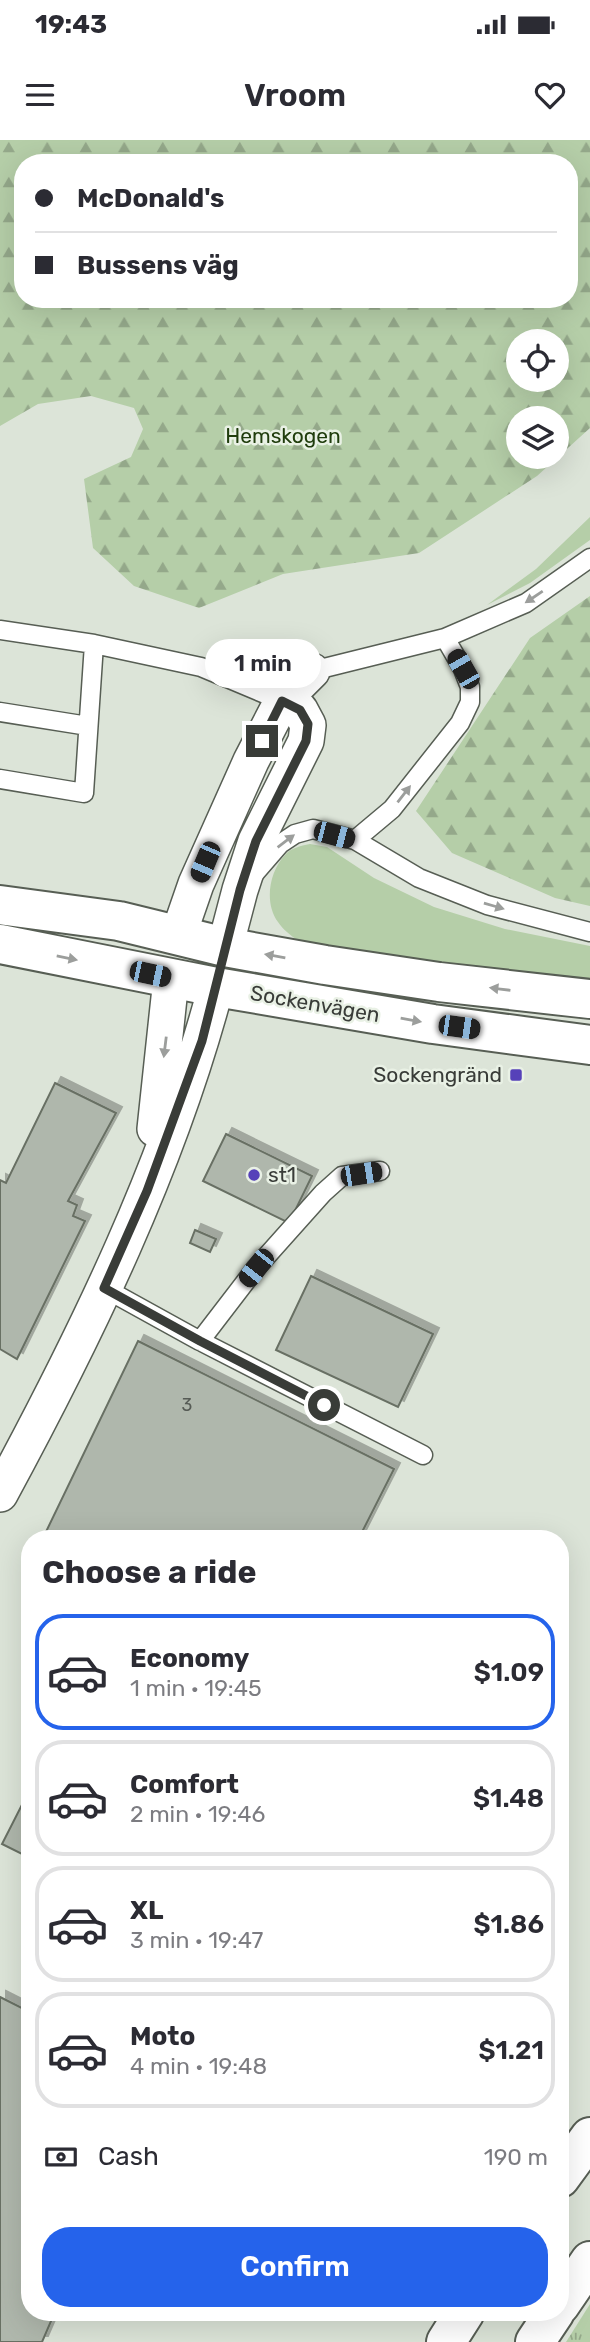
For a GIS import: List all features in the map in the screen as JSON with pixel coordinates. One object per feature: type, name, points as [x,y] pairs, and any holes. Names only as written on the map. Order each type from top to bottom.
[{"type":"main road","name":"Sockenvägen","points":[[0,905],[119,921],[225,947],[325,965],[439,982],[590,999]]},
{"type":"main road","points":[[171,979],[178,936]]},
{"type":"main road","name":"Sockenvägen","points":[[0,944],[216,988],[433,1024],[590,1045]]},
{"type":"main road","points":[[216,988],[225,947]]},
{"type":"main road","points":[[569,2166],[590,2137]]},
{"type":"main road","points":[[569,2292],[590,2261]]},
{"type":"main road","points":[[446,2342],[459,2321]]},
{"type":"main road","points":[[534,2342],[549,2321]]},
{"type":"street","points":[[178,936],[196,884],[224,820],[282,701],[312,671]]},
{"type":"street","points":[[225,947],[256,841],[306,741],[308,724],[300,710],[282,701]]},
{"type":"street","points":[[147,1191],[171,979]]},
{"type":"street","points":[[0,1494],[104,1288],[147,1191],[202,1041],[216,988]]},
{"type":"lane","points":[[312,671],[445,638],[526,603],[590,558]]},
{"type":"lane","points":[[0,630],[94,644],[201,667],[282,701]]},
{"type":"lane","points":[[355,841],[392,809],[460,723],[470,702],[470,687],[463,669],[445,638]]},
{"type":"lane","points":[[0,779],[83,793],[94,644]]},
{"type":"lane","points":[[0,712],[88,726]]},
{"type":"lane","points":[[240,890],[280,844],[295,834],[313,829],[355,841],[419,878],[487,905],[590,932]]},
{"type":"lane","points":[[200,1341],[256,1268],[323,1194],[342,1177],[380,1171]]},
{"type":"lane","points":[[104,1288],[200,1341],[423,1455]]},
{"type":"green space","name":"Hemskogen","points":[[0,140],[590,140],[590,428],[569,447],[569,406],[506,406],[506,469],[545,469],[419,553],[283,574],[199,608],[134,586],[93,548],[84,479],[131,457],[143,429],[134,408],[91,396],[38,404],[0,426]]},
{"type":"green space","points":[[590,517],[590,540],[530,583],[487,605],[536,569]]},
{"type":"green space","points":[[590,596],[590,906],[555,898],[452,853],[416,811],[530,638]]},
{"type":"green space","points":[[310,844],[327,847],[374,878],[434,907],[505,929],[590,946],[590,981],[447,964],[298,941],[278,922],[271,906],[270,888],[275,870],[285,855],[293,849]]},
{"type":"green space","points":[[590,2304],[590,2342],[566,2342]]},
{"type":"building","points":[[55,1083],[116,1113],[68,1201],[77,1205],[73,1216],[85,1221],[17,1359],[0,1349],[0,1180],[6,1183]]},
{"type":"building","points":[[226,1134],[312,1176],[289,1223],[203,1181]]},
{"type":"building","points":[[195,1230],[216,1239],[210,1252],[190,1243]]},
{"type":"building","points":[[311,1276],[433,1334],[398,1407],[276,1350]]},
{"type":"building","points":[[138,1341],[394,1469],[363,1530],[47,1530]]},
{"type":"building","points":[[21,1807],[21,1854],[2,1844]]},
{"type":"building","points":[[0,1997],[21,2008],[21,2321],[51,2321],[42,2342],[0,2342]]},
{"type":"place","name":"Sockengränd","points":[[516,1075]]},
{"type":"place","name":"st1","points":[[254,1175]]},
{"type":"route","points":[[262,741],[282,701],[300,710],[308,724],[306,741],[256,841],[240,890],[202,1041],[147,1191],[104,1288],[324,1405]]}]
